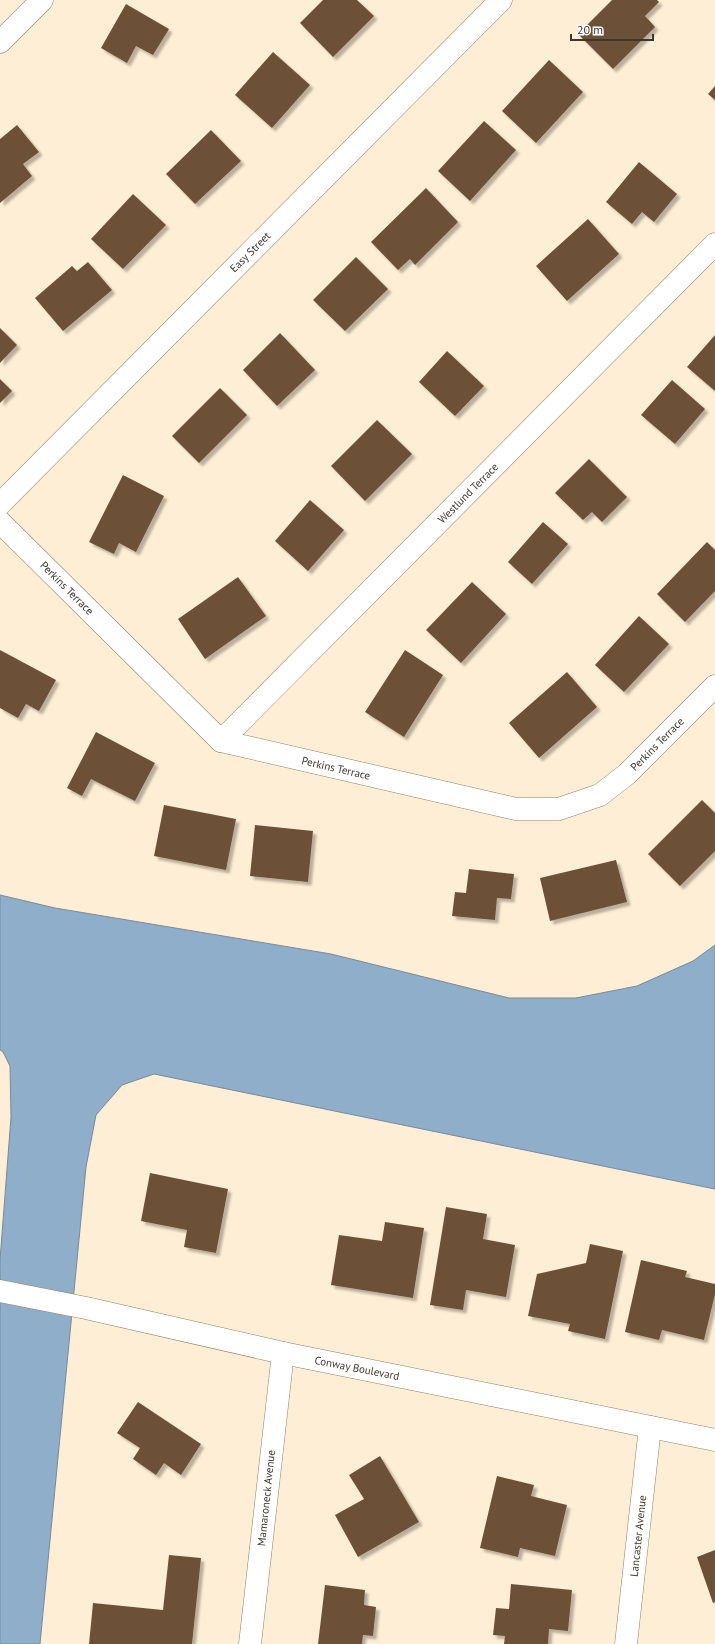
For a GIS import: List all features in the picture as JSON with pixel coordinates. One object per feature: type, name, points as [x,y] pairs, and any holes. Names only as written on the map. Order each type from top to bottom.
[{"type":"street","points":[[0,42],[42,0]]},
{"type":"street","name":"Easy Street","points":[[0,504],[501,0]]},
{"type":"street","name":"Westlund Terrace","points":[[221,741],[715,244]]},
{"type":"street","name":"Perkins Terrace","points":[[0,522],[221,741],[516,809],[560,809],[600,795],[627,774],[715,686]]},
{"type":"street","name":"Conway Boulevard","points":[[0,1291],[86,1308],[283,1353],[715,1440]]},
{"type":"street","name":"Mamaroneck Avenue","points":[[250,1644],[283,1353]]},
{"type":"street","name":"Lancaster Avenue","points":[[626,1644],[650,1427]]},
{"type":"water","points":[[0,895],[55,908],[331,954],[509,998],[576,998],[637,986],[693,961],[715,945],[715,1189],[154,1074],[122,1085],[96,1115],[86,1167],[40,1644],[0,1644],[0,1260],[11,1117],[10,1066],[3,1052],[0,1050]]},
{"type":"building","points":[[323,0],[357,0],[374,16],[333,57],[300,23]]},
{"type":"building","points":[[612,0],[657,0],[659,2],[645,16],[655,27],[613,69],[578,34]]},
{"type":"building","points":[[126,4],[169,29],[153,55],[136,46],[127,63],[101,48]]},
{"type":"building","points":[[273,52],[310,85],[272,128],[235,95]]},
{"type":"building","points":[[549,60],[583,92],[536,143],[502,111]]},
{"type":"building","points":[[715,86],[715,100],[708,94]]},
{"type":"building","points":[[484,121],[516,150],[470,201],[438,171]]},
{"type":"building","points":[[17,125],[39,152],[23,164],[32,176],[0,203],[0,139]]},
{"type":"building","points":[[211,130],[241,161],[195,204],[166,174]]},
{"type":"building","points":[[639,162],[677,194],[654,222],[642,212],[632,224],[606,202]]},
{"type":"building","points":[[426,188],[458,222],[415,265],[410,259],[398,270],[371,242]]},
{"type":"building","points":[[133,194],[166,225],[123,269],[91,239]]},
{"type":"building","points":[[588,219],[619,254],[567,301],[536,266]]},
{"type":"building","points":[[356,257],[388,289],[345,331],[313,300]]},
{"type":"building","points":[[88,262],[112,290],[63,331],[35,298],[72,266],[77,271]]},
{"type":"building","points":[[0,328],[17,345],[0,363]]},
{"type":"building","points":[[280,333],[315,370],[277,406],[243,370]]},
{"type":"building","points":[[715,335],[715,391],[687,367]]},
{"type":"building","points":[[447,351],[484,386],[455,416],[419,382]]},
{"type":"building","points":[[0,379],[12,391],[0,403]]},
{"type":"building","points":[[672,380],[705,409],[675,444],[641,415]]},
{"type":"building","points":[[220,388],[247,415],[199,463],[172,436]]},
{"type":"building","points":[[377,420],[412,454],[365,501],[331,466]]},
{"type":"building","points":[[589,459],[627,497],[602,522],[592,512],[583,520],[555,493]]},
{"type":"building","points":[[123,475],[164,496],[136,552],[119,543],[114,554],[89,542]]},
{"type":"building","points":[[310,500],[344,530],[308,571],[275,541]]},
{"type":"building","points":[[543,522],[568,544],[532,584],[508,562]]},
{"type":"building","points":[[707,542],[715,550],[715,591],[685,622],[657,594]]},
{"type":"building","points":[[238,577],[266,616],[205,659],[178,619]]},
{"type":"building","points":[[472,582],[506,614],[461,663],[426,630]]},
{"type":"building","points":[[639,616],[669,644],[624,692],[595,665]]},
{"type":"building","points":[[0,650],[56,680],[39,711],[26,704],[18,718],[0,708]]},
{"type":"building","points":[[405,650],[443,675],[404,737],[365,712]]},
{"type":"building","points":[[567,672],[597,707],[539,758],[509,723]]},
{"type":"building","points":[[96,732],[155,763],[135,801],[91,779],[82,796],[67,788]]},
{"type":"building","points":[[702,800],[715,813],[715,851],[680,886],[648,854]]},
{"type":"building","points":[[164,805],[236,819],[226,870],[154,856]]},
{"type":"building","points":[[255,825],[313,831],[308,882],[250,876]]},
{"type":"building","points":[[616,860],[627,902],[550,921],[540,878]]},
{"type":"building","points":[[469,869],[514,874],[511,899],[497,898],[495,920],[452,916],[455,892],[466,893]]},
{"type":"building","points":[[150,1173],[228,1189],[216,1253],[184,1247],[187,1230],[141,1221]]},
{"type":"building","points":[[446,1207],[487,1214],[483,1239],[515,1245],[506,1297],[466,1290],[463,1310],[430,1305]]},
{"type":"building","points":[[385,1222],[424,1228],[413,1298],[331,1285],[339,1235],[382,1241]]},
{"type":"building","points":[[590,1244],[623,1251],[605,1339],[568,1331],[570,1324],[528,1316],[537,1274],[586,1263]]},
{"type":"building","points":[[641,1260],[687,1271],[685,1277],[715,1284],[715,1294],[704,1340],[662,1330],[659,1340],[625,1332]]},
{"type":"building","points":[[138,1402],[201,1444],[181,1475],[164,1463],[156,1475],[133,1459],[140,1448],[117,1433]]},
{"type":"building","points":[[380,1456],[419,1522],[358,1557],[335,1515],[364,1499],[349,1475]]},
{"type":"building","points":[[497,1476],[534,1485],[531,1496],[567,1505],[555,1556],[520,1548],[518,1557],[480,1548]]},
{"type":"building","points":[[715,1550],[715,1602],[713,1603],[697,1557]]},
{"type":"building","points":[[169,1555],[201,1558],[192,1644],[89,1644],[93,1603],[163,1610]]},
{"type":"building","points":[[511,1584],[572,1590],[568,1631],[549,1629],[548,1644],[504,1644],[505,1636],[493,1635],[496,1608],[509,1609]]},
{"type":"building","points":[[325,1585],[365,1590],[364,1605],[376,1607],[373,1636],[363,1635],[362,1644],[318,1644]]}]
